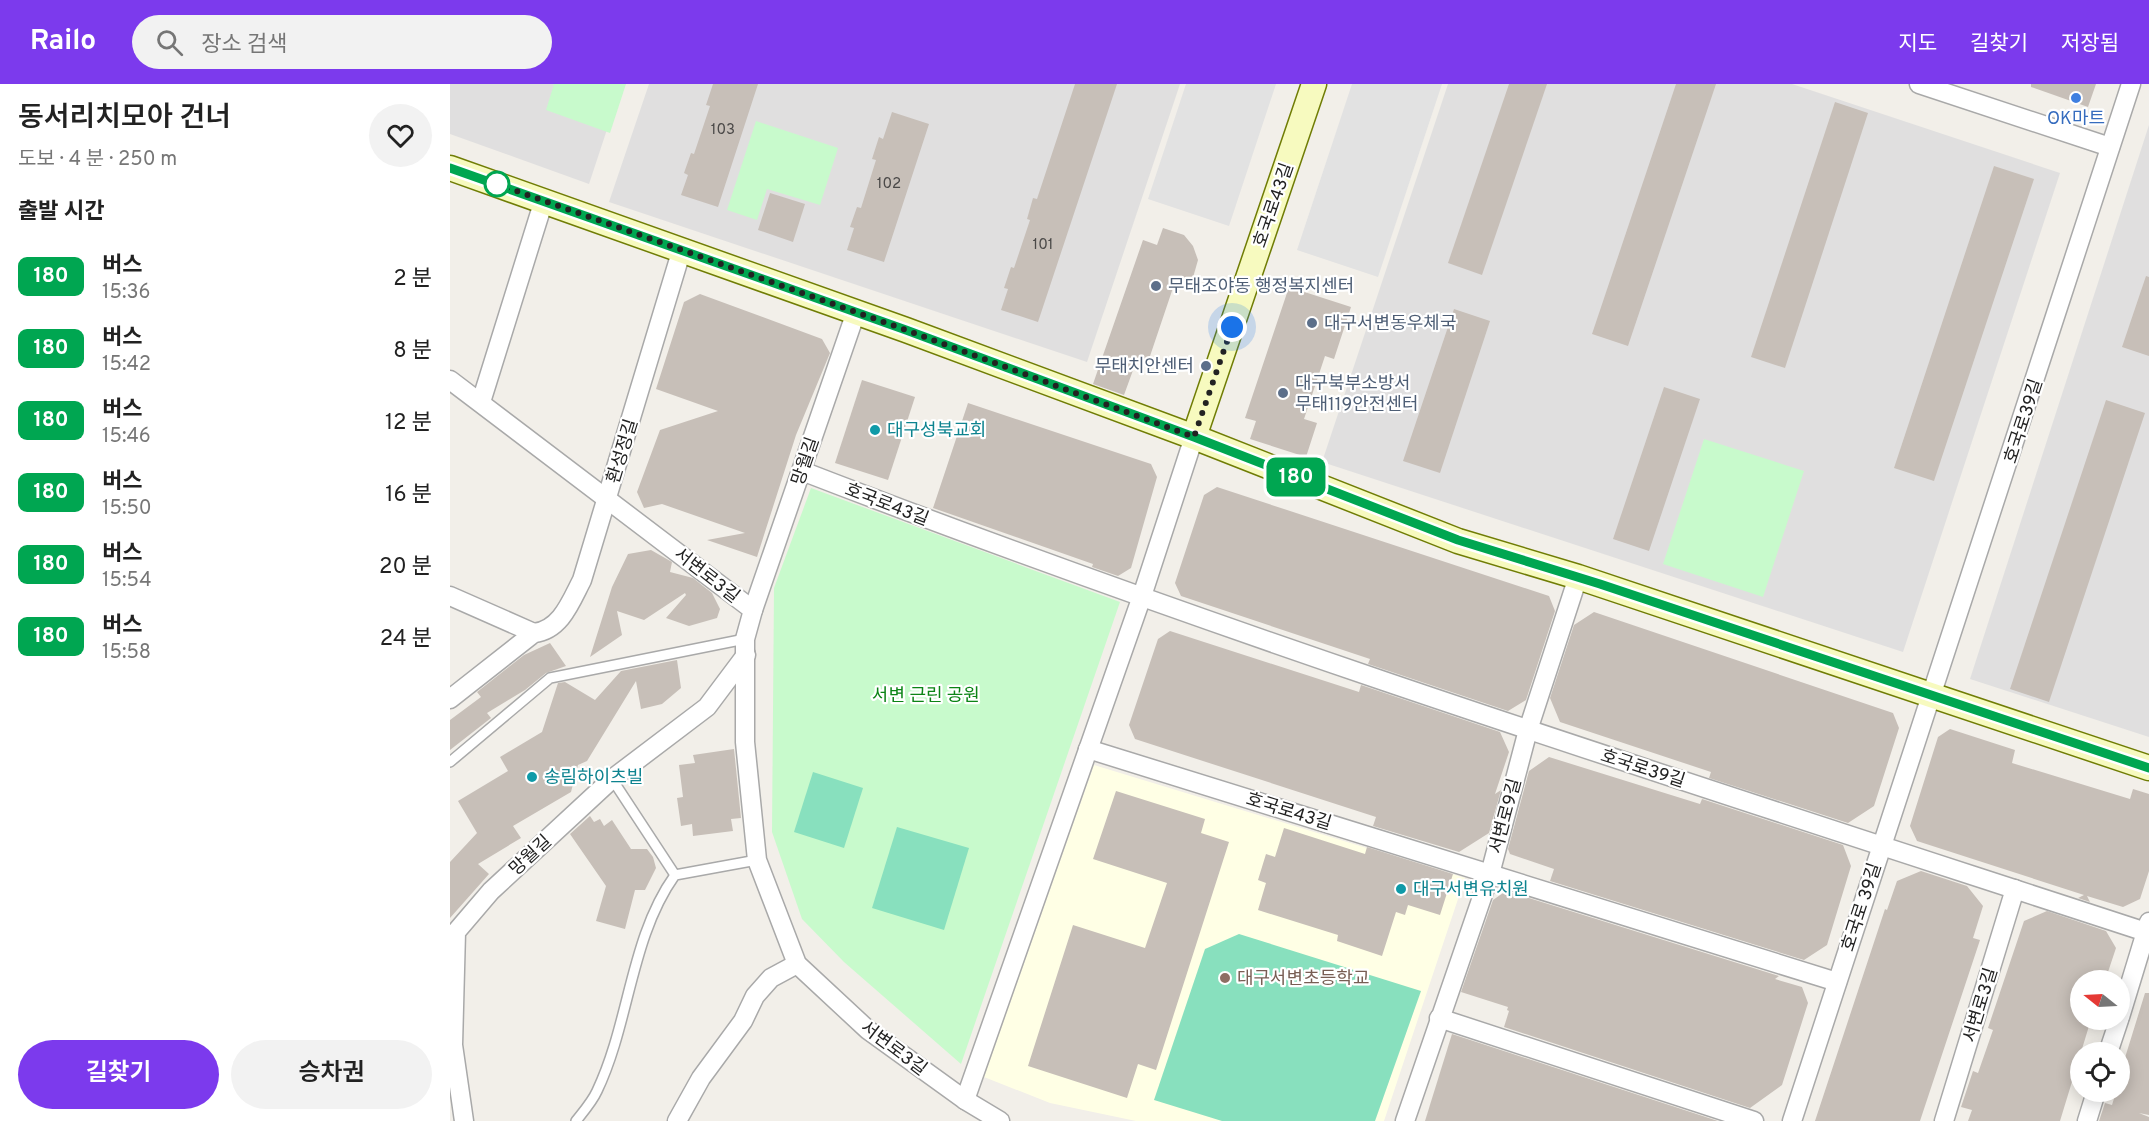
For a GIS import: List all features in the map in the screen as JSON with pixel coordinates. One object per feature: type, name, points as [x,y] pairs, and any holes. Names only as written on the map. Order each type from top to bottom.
[{"type":"main road","name":"호국로43길","points":[[1194,437],[1314,84]]},
{"type":"main road","points":[[450,168],[856,312],[1194,437],[1458,540],[1578,577],[2149,768]]},
{"type":"street","points":[[1919,84],[1953,89],[2110,147]]},
{"type":"street","name":"호국로39길","points":[[1931,694],[2048,346],[2131,84]]},
{"type":"street","points":[[481,402],[544,200]]},
{"type":"street","name":"환성정길","points":[[450,699],[534,633],[544,632],[565,613],[582,580],[682,249]]},
{"type":"street","name":"망월길","points":[[753,610],[856,312]]},
{"type":"street","name":"서변로3길","points":[[453,388],[481,402],[753,610],[746,647],[745,742],[757,860],[797,964],[868,1030],[965,1100],[1000,1121]]},
{"type":"street","name":"호국로43길","points":[[965,1100],[1141,599],[1194,437]]},
{"type":"street","name":"호국로43길","points":[[802,471],[1141,599]]},
{"type":"street","name":"서변로9길","points":[[1405,1121],[1490,873],[1528,730],[1578,577]]},
{"type":"street","points":[[450,596],[534,633]]},
{"type":"street","name":"호국로39길","points":[[1141,599],[1880,847],[2015,890],[2147,927]]},
{"type":"street","name":"망월길","points":[[465,1121],[453,1045],[456,932],[491,891],[612,779],[707,707],[746,647]]},
{"type":"street","name":"호국로 39길","points":[[1792,1121],[1931,694]]},
{"type":"street","name":"호국로43길","points":[[1088,749],[1490,873]]},
{"type":"street","points":[[1490,873],[1837,982]]},
{"type":"street","name":"서변로3길","points":[[1944,1121],[2015,890]]},
{"type":"street","points":[[2130,983],[2147,927]]},
{"type":"street","points":[[677,1121],[701,1078],[743,1021],[755,996],[771,978],[797,964]]},
{"type":"street","points":[[1439,1018],[1754,1121]]},
{"type":"street","points":[[2087,1121],[2093,1102]]},
{"type":"lane","points":[[450,762],[550,678],[746,647]]},
{"type":"lane","points":[[612,779],[675,875]]},
{"type":"lane","points":[[576,1121],[600,1083],[616,1043],[639,956],[661,896],[675,875],[757,860]]},
{"type":"shaded area","points":[[450,84],[622,84],[589,184],[450,134]]},
{"type":"shaded area","points":[[649,84],[1180,84],[1087,362],[609,202]]},
{"type":"shaded area","points":[[1186,84],[1276,84],[1229,226],[1148,199]]},
{"type":"shaded area","points":[[1352,84],[1442,84],[1378,277],[1297,250]]},
{"type":"shaded area","points":[[1448,84],[1792,84],[2060,173],[1903,652],[1322,462]]},
{"type":"shaded area","points":[[2149,125],[2149,737],[1970,679]]},
{"type":"shaded area","name":"대구서변초등학교","points":[[1094,765],[1465,878],[1384,1121],[1136,1121],[1050,1103],[984,1077]]},
{"type":"green space","points":[[554,84],[626,84],[610,133],[546,110]]},
{"type":"green space","points":[[756,121],[838,148],[820,205],[767,189],[757,220],[727,210]]},
{"type":"green space","points":[[1704,439],[1804,471],[1763,597],[1663,564]]},
{"type":"green space","name":"서변 근린 공원","points":[[811,488],[1120,602],[961,1064],[844,962],[802,919],[772,832],[774,588]]},
{"type":"green space","points":[[813,772],[863,788],[844,848],[794,832]]},
{"type":"green space","points":[[897,827],[969,848],[944,930],[872,908]]},
{"type":"green space","points":[[1239,934],[1421,991],[1375,1121],[1222,1121],[1154,1100],[1205,949]]},
{"type":"building","points":[[713,84],[758,84],[718,207],[681,195],[688,175],[684,173],[691,153],[694,154],[710,106],[706,105]]},
{"type":"building","points":[[1075,84],[1117,84],[1038,322],[1001,310],[1008,289],[1004,288],[1011,267],[1014,268],[1030,220],[1027,219],[1033,198],[1037,199]]},
{"type":"building","points":[[1509,84],[1547,84],[1482,275],[1448,263]]},
{"type":"building","points":[[1676,84],[1716,84],[1628,346],[1592,334]]},
{"type":"building","name":"OK마트","points":[[2031,84],[2096,84],[2088,107],[2031,87]]},
{"type":"building","points":[[1835,102],[1868,113],[1785,368],[1751,357]]},
{"type":"building","points":[[892,112],[929,124],[884,262],[847,250],[854,228],[850,227],[857,207],[861,208],[876,160],[872,159],[879,137],[883,139]]},
{"type":"building","points":[[1994,166],[2034,179],[1934,481],[1894,468]]},
{"type":"building","points":[[770,193],[805,204],[793,242],[758,230]]},
{"type":"building","points":[[1163,228],[1184,235],[1193,246],[1198,260],[1192,281],[1177,276],[1147,365],[1136,362],[1124,395],[1093,384],[1143,240],[1157,245]]},
{"type":"building","points":[[2146,276],[2149,277],[2149,356],[2122,347]]},
{"type":"building","points":[[1289,287],[1351,307],[1334,359],[1325,356],[1304,419],[1317,423],[1306,457],[1250,439],[1256,421],[1245,418]]},
{"type":"building","points":[[700,294],[822,339],[830,353],[796,435],[757,557],[707,540],[745,533],[662,504],[644,508],[637,492],[660,430],[718,411],[656,389],[684,302]]},
{"type":"building","points":[[1454,309],[1490,321],[1440,473],[1403,461]]},
{"type":"building","name":"대구성북교회","points":[[862,380],[915,397],[888,480],[835,463]]},
{"type":"building","points":[[1664,387],[1700,399],[1649,551],[1613,539]]},
{"type":"building","points":[[2106,400],[2145,413],[2049,702],[2010,689]]},
{"type":"building","points":[[968,403],[1151,464],[1157,477],[1131,568],[1118,576],[1092,567],[1093,564],[933,508]]},
{"type":"building","points":[[1217,487],[1549,596],[1555,611],[1526,700],[1508,711],[1368,664],[1370,659],[1181,596],[1175,583],[1204,495]]},
{"type":"building","points":[[651,550],[672,562],[670,572],[693,578],[712,593],[720,609],[717,618],[689,626],[666,618],[686,595],[685,593],[644,620],[617,611],[622,635],[590,657],[612,587],[628,554]]},
{"type":"building","points":[[1594,612],[1893,713],[1899,728],[1874,806],[1848,823],[1709,778],[1711,772],[1560,722],[1550,698],[1574,625]]},
{"type":"building","points":[[1170,631],[1359,692],[1361,685],[1500,732],[1509,752],[1495,794],[1501,790],[1489,833],[1459,852],[1373,826],[1376,817],[1135,739],[1129,725],[1158,639]]},
{"type":"building","points":[[550,643],[566,666],[546,673],[525,690],[487,713],[491,718],[450,750],[450,720],[481,697],[477,692],[524,655]]},
{"type":"building","points":[[677,660],[681,688],[662,704],[641,709],[636,681],[587,761],[578,765],[571,792],[513,826],[521,838],[478,864],[489,874],[450,918],[450,862],[477,833],[458,801],[508,771],[500,757],[542,732],[558,683],[565,682],[595,700],[621,671]]},
{"type":"building","points":[[1950,729],[2015,750],[2012,763],[2130,799],[2133,789],[2149,794],[2149,871],[2140,899],[2123,907],[2087,896],[2090,902],[2078,898],[2084,895],[1917,841],[1910,826],[1938,737]]},
{"type":"building","points":[[734,749],[741,818],[731,819],[733,831],[693,836],[692,824],[681,826],[677,798],[683,797],[679,765],[695,763],[693,755]]},
{"type":"building","points":[[1549,757],[1700,804],[1702,799],[1843,845],[1851,866],[1827,945],[1804,960],[1550,881],[1554,869],[1510,854],[1508,849],[1529,771]]},
{"type":"building","name":"대구서변초등학교","points":[[1116,791],[1205,819],[1201,833],[1229,842],[1156,1070],[1138,1064],[1127,1098],[1028,1066],[1073,925],[1145,948],[1167,883],[1093,859]]},
{"type":"building","points":[[590,816],[594,822],[600,819],[604,826],[612,820],[631,849],[647,849],[653,857],[656,868],[645,890],[635,890],[625,929],[596,921],[606,886],[570,834]]},
{"type":"building","points":[[1284,828],[1365,854],[1367,847],[1453,874],[1440,915],[1408,905],[1405,915],[1396,912],[1382,956],[1337,941],[1338,935],[1258,910],[1266,883],[1258,880],[1266,854],[1275,857]]},
{"type":"building","points":[[1921,871],[1967,886],[1983,906],[1973,938],[1980,940],[1920,1121],[1815,1121],[1885,909],[1887,910],[1897,881]]},
{"type":"building","points":[[1506,891],[1779,976],[1775,979],[1802,987],[1808,1003],[1782,1085],[1750,1108],[1504,1027],[1508,1007],[1461,992],[1493,900]]},
{"type":"building","points":[[2047,911],[2106,931],[2116,948],[2109,970],[2070,970],[2070,1030],[2088,1030],[2084,1042],[2070,1042],[2070,1088],[2060,1121],[1968,1121],[1972,1110],[1961,1107],[1973,1071],[1978,1073],[1993,1030],[1988,1028],[2024,921]]},
{"type":"building","points":[[2145,993],[2149,993],[2149,1115],[2139,1113],[2149,1117],[2149,1121],[2099,1121],[2105,1103],[2112,1105],[2113,1102],[2130,1102],[2130,1042]]},
{"type":"building","points":[[1452,1034],[1718,1121],[1425,1121]]},
{"type":"bus line","name":"180","points":[[450,168],[906,330],[1194,437],[1458,540],[1600,584],[2149,768]]},
{"type":"place","name":"OK마트","points":[[2076,98]]},
{"type":"place","name":"무태조야동 행정복지센터","points":[[1156,286]]},
{"type":"place","name":"대구서변동우체국","points":[[1312,323]]},
{"type":"place","name":"무태치안센터","points":[[1206,366]]},
{"type":"place","name":"대구북부소방서 무태119안전센터","points":[[1283,393]]},
{"type":"place","name":"대구성북교회","points":[[875,430]]},
{"type":"place","name":"송림하이츠빌","points":[[532,777]]},
{"type":"place","name":"대구서변유치원","points":[[1401,889]]},
{"type":"place","name":"대구서변초등학교","points":[[1225,978]]},
{"type":"route","points":[[497,184],[906,330],[1194,437],[1232,327]]}]
